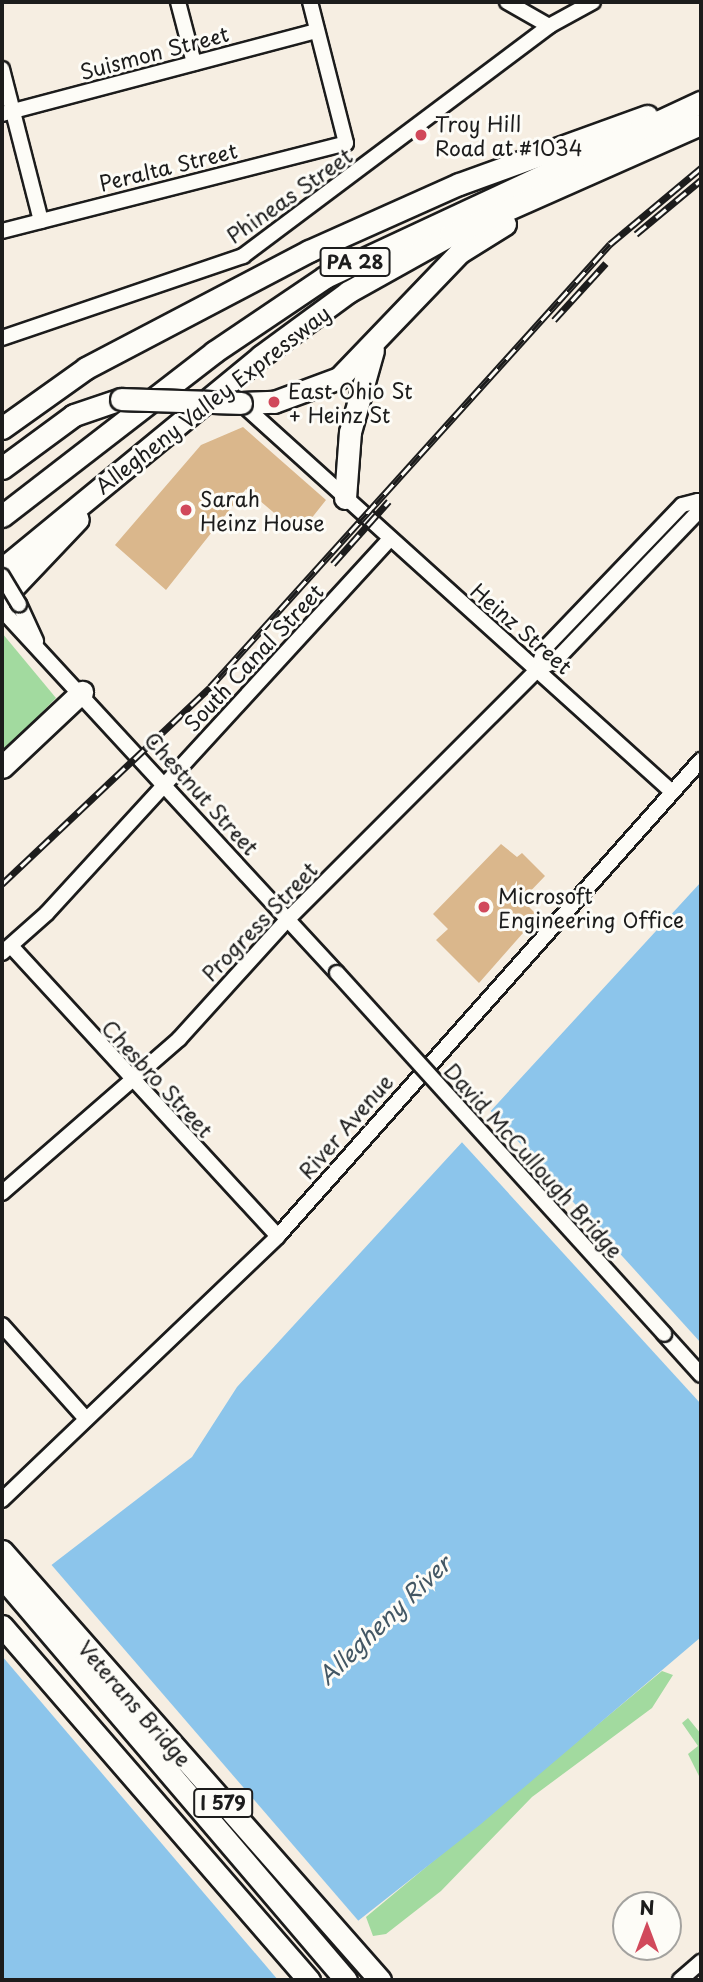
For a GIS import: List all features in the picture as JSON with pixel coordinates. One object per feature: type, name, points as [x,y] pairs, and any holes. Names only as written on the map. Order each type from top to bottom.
[{"type":"highway","points":[[2,428],[10,417],[110,354],[374,220],[701,99]]},
{"type":"highway","name":"Allegheny Valley Expressway","points":[[2,516],[224,344],[325,278],[701,99]]},
{"type":"highway","name":"Allegheny Valley Expressway","points":[[2,569],[261,356],[400,260],[701,124]]},
{"type":"highway","points":[[2,468],[74,415],[121,399],[241,403],[306,394],[339,378],[373,349],[460,252],[608,167]]},
{"type":"highway","points":[[345,498],[350,432],[373,349]]},
{"type":"highway","points":[[7,607],[166,436]]},
{"type":"highway","points":[[2,767],[82,692]]},
{"type":"highway","name":"Veterans Bridge","points":[[2,1551],[380,1980]]},
{"type":"highway","points":[[2,1577],[346,1980]]},
{"type":"highway","name":"I 579","points":[[2,1626],[309,1980]]},
{"type":"street","points":[[178,2],[194,63]]},
{"type":"street","points":[[310,2],[317,31]]},
{"type":"street","points":[[507,2],[549,26],[593,2]]},
{"type":"street","name":"Phineas Street","points":[[2,338],[205,274],[243,256],[430,119],[549,26]]},
{"type":"street","name":"Suismon Street","points":[[7,112],[317,31]]},
{"type":"street","name":"Peralta Street","points":[[2,232],[346,143],[317,31]]},
{"type":"street","points":[[2,69],[7,112],[41,221]]},
{"type":"street","name":"Heinz Street","points":[[241,403],[389,540],[538,669],[671,791]]},
{"type":"street","name":"Progress Street","points":[[2,1193],[131,1082],[288,919],[538,669],[555,661],[701,508]]},
{"type":"street","name":"South Canal Street","points":[[6,949],[165,783],[389,540]]},
{"type":"street","name":"Chestnut Street","points":[[2,576],[7,607],[337,974]]},
{"type":"street","name":"River Avenue","points":[[2,1500],[278,1236],[701,760]]},
{"type":"street","name":"Chesbro Street","points":[[6,949],[278,1236]]},
{"type":"street","name":"David McCullough Bridge","points":[[337,974],[701,1375]]},
{"type":"street","points":[[2,1325],[86,1419]]},
{"type":"street","points":[[680,1980],[701,1962]]},
{"type":"green space","points":[[2,633],[56,698],[2,753]]},
{"type":"green space","points":[[662,1671],[673,1675],[652,1708],[532,1797],[441,1891],[386,1934],[373,1936],[366,1917]]},
{"type":"green space","points":[[688,1718],[701,1734],[701,1780],[688,1754],[698,1746],[682,1723]]},
{"type":"water","name":"Allegheny River","points":[[701,882],[701,1637],[481,1824],[283,1980],[2,1980],[2,1603],[192,1457],[237,1387]]},
{"type":"pier","points":[[487,1107],[701,1343],[701,1404],[459,1139]]},
{"type":"pier","points":[[49,1562],[362,1925],[289,1980],[278,1980],[2,1656],[2,1598]]},
{"type":"building","name":"Sarah Heinz House","points":[[243,427],[326,500],[299,534],[246,489],[166,590],[115,545],[201,445]]},
{"type":"building","name":"Microsoft Engineering Office","points":[[501,844],[517,857],[522,853],[545,876],[522,900],[538,916],[479,983],[436,940],[448,929],[433,914]]},
{"type":"railway","points":[[2,884],[210,687],[610,244],[701,168]]},
{"type":"railway","points":[[636,234],[701,180]]},
{"type":"railway","points":[[554,320],[606,263]]},
{"type":"railway","points":[[333,564],[389,501]]},
{"type":"place","name":"Troy Hill Road at #1034","points":[[421,135]]},
{"type":"place","name":"East Ohio St + Heinz St","points":[[274,402]]},
{"type":"place","name":"Sarah Heinz House","points":[[186,510]]},
{"type":"place","name":"Microsoft Engineering Office","points":[[484,907]]}]
